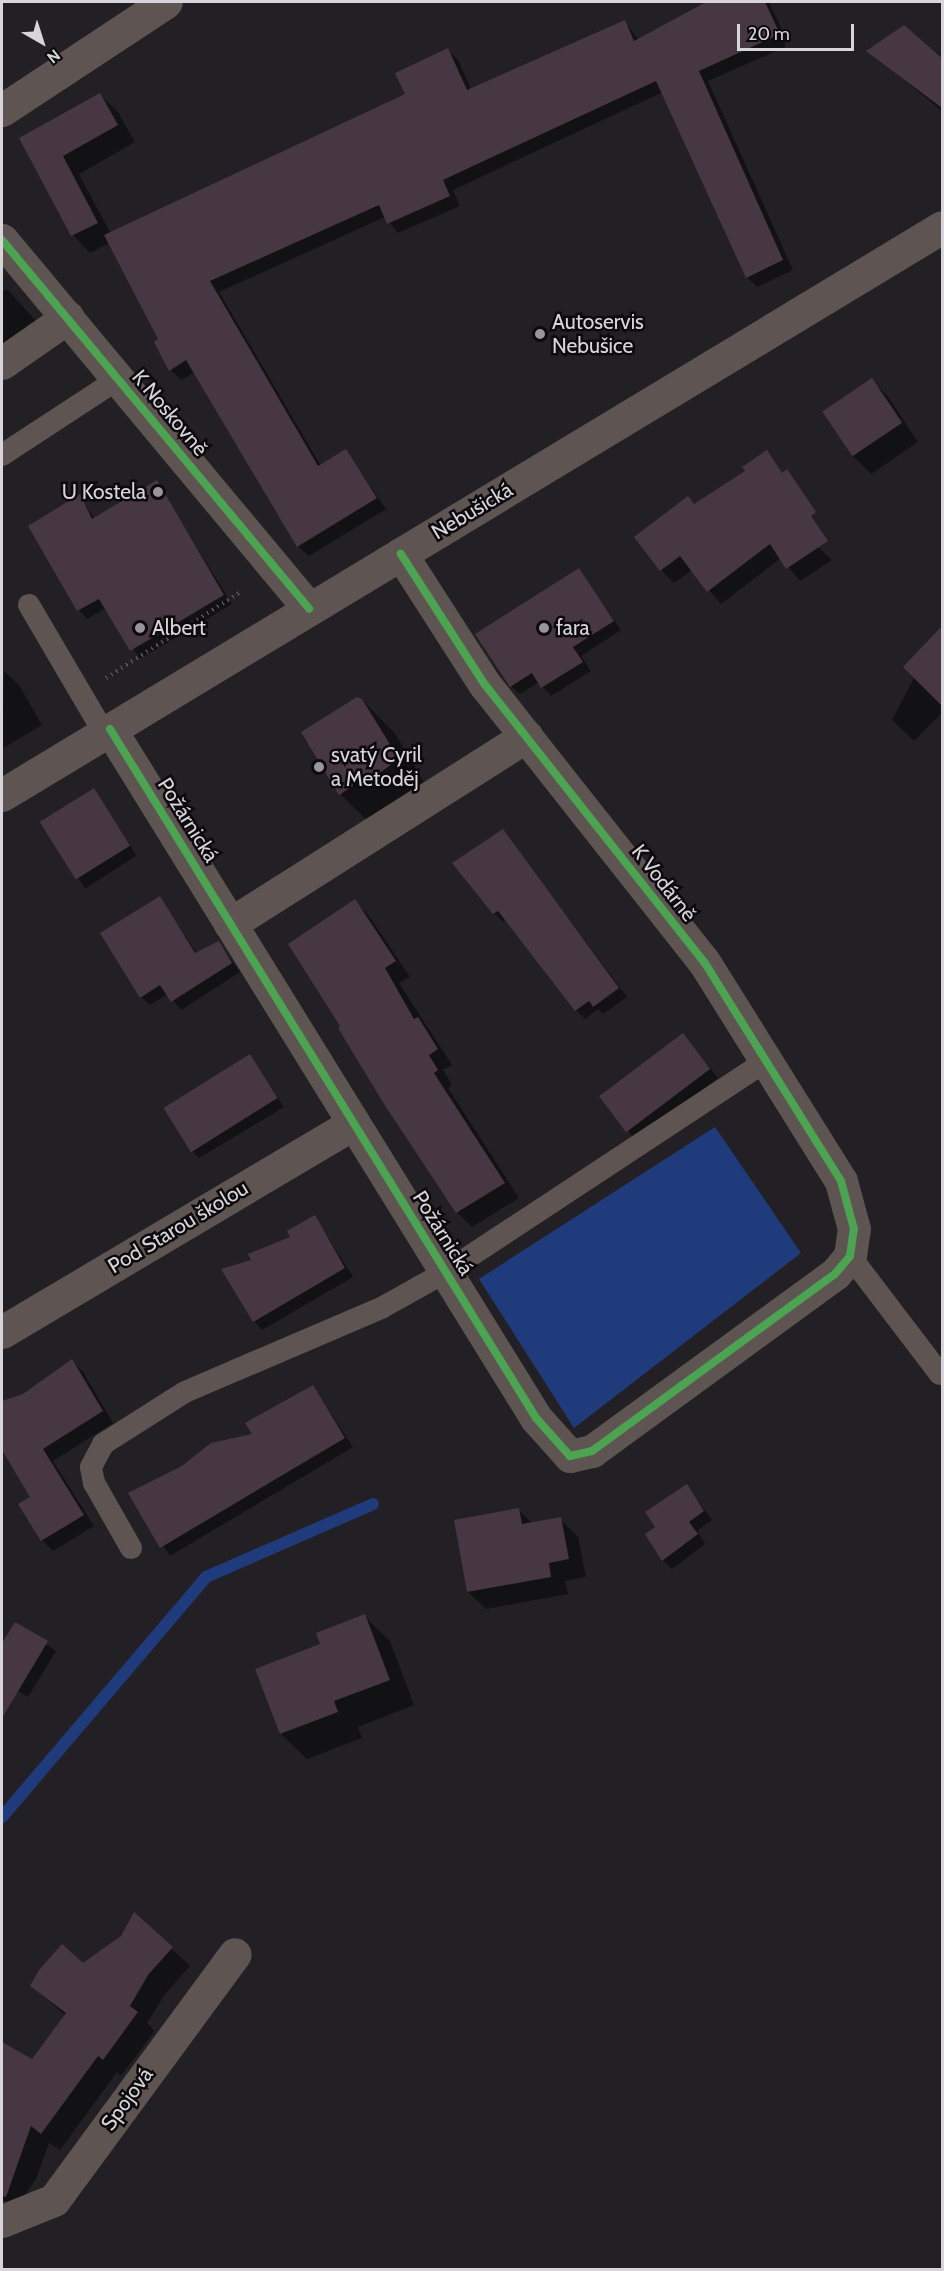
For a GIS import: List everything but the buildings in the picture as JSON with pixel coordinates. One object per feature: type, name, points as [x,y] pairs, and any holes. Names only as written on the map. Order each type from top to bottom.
[{"type":"street","points":[[2,110],[166,2]]},
{"type":"street","name":"Nebušická","points":[[2,795],[942,227]]},
{"type":"street","name":"K Noskovně","points":[[2,240],[68,316],[309,609]]},
{"type":"street","points":[[2,363],[68,316]]},
{"type":"street","name":"K Vodárně","points":[[401,554],[485,685],[704,962],[841,1181],[854,1229],[850,1256]]},
{"type":"street","name":"Požárnická","points":[[107,731],[230,924],[536,1418],[570,1456],[592,1451],[835,1274],[850,1256]]},
{"type":"street","points":[[230,924],[526,736]]},
{"type":"street","name":"Pod Starou školou","points":[[2,1332],[354,1123]]},
{"type":"street","name":"Spojová","points":[[2,2221],[54,2200],[235,1954]]},
{"type":"lane","points":[[2,455],[118,379]]},
{"type":"lane","points":[[29,605],[81,694],[107,731]]},
{"type":"lane","points":[[131,1548],[94,1483],[91,1467],[103,1444],[185,1392],[383,1306],[446,1272],[766,1062]]},
{"type":"lane","points":[[850,1256],[940,1374]]},
{"type":"path","points":[[81,694],[242,591]]},
{"type":"water","points":[[715,1127],[801,1253],[574,1428],[479,1279]]},
{"type":"waterway","points":[[2,1817],[206,1577],[373,1504]]},
{"type":"cycle path","points":[[2,240],[309,609]]},
{"type":"cycle path","points":[[110,729],[536,1418],[570,1456],[592,1451],[835,1274],[850,1256],[854,1229],[841,1181],[704,962],[485,685],[401,554]]},
{"type":"place","name":"Autoservis Nebušice","points":[[540,334]]},
{"type":"place","name":"U Kostela","points":[[158,492]]},
{"type":"place","name":"Albert","points":[[140,628]]},
{"type":"place","name":"fara","points":[[544,628]]},
{"type":"place","name":"svatý Cyril a Metoděj","points":[[319,767]]}]
